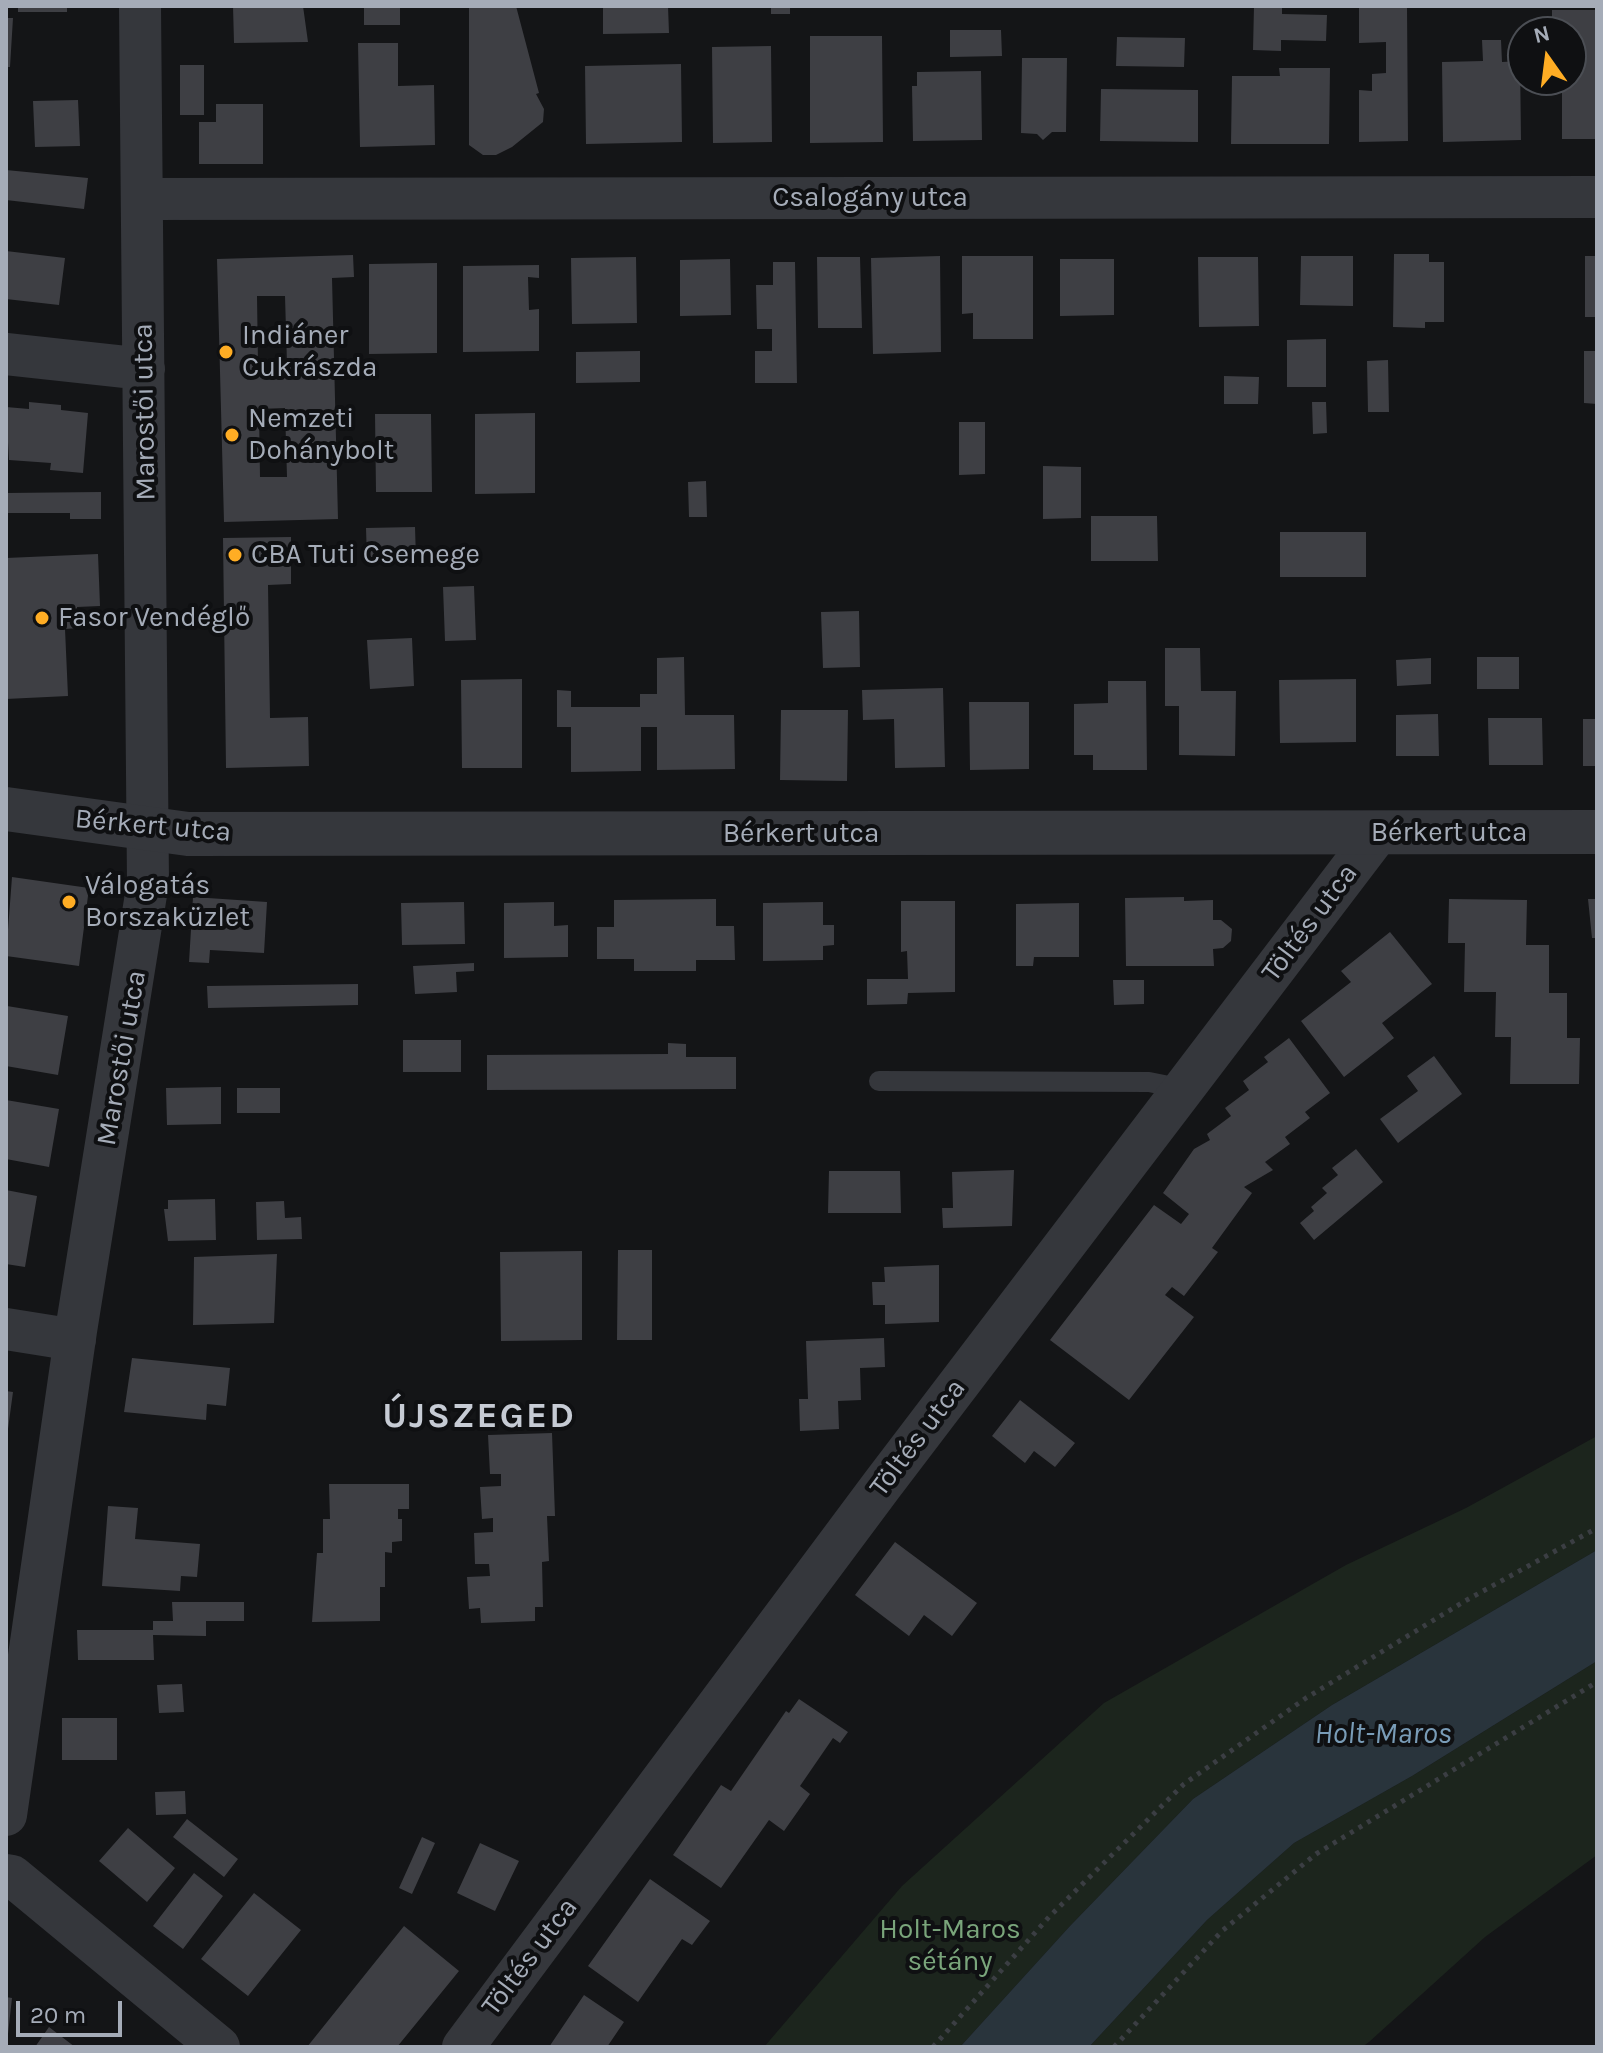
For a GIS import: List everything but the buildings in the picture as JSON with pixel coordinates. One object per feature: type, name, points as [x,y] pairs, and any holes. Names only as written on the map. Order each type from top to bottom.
[{"type":"street","name":"Marostői utca","points":[[6,1815],[75,1340],[140,951],[148,882],[140,6]]},
{"type":"street","name":"Csalogány utca","points":[[142,199],[1597,197]]},
{"type":"street","points":[[6,354],[144,369]]},
{"type":"street","name":"Bérkert utca","points":[[6,809],[188,834],[1597,832]]},
{"type":"street","name":"Töltés utca","points":[[463,2047],[882,1485],[1378,833]]},
{"type":"street","points":[[6,1329],[75,1340]]},
{"type":"street","points":[[8,1866],[219,2047]]},
{"type":"lane","points":[[879,1081],[1149,1082],[1184,1089]]},
{"type":"path","points":[[933,2047],[1049,1917],[1184,1784],[1306,1698],[1597,1528]]},
{"type":"path","points":[[1114,2047],[1222,1931],[1316,1854],[1597,1682]]},
{"type":"green space","name":"Holt-Maros sétány","points":[[1597,1436],[1597,1550],[1332,1705],[1193,1799],[1070,1926],[960,2047],[764,2047],[902,1886],[1104,1703],[1346,1565],[1466,1508]]},
{"type":"green space","points":[[1597,1661],[1597,1855],[1485,1937],[1369,2042],[1362,2047],[1089,2047],[1207,1920],[1294,1843],[1412,1776]]},
{"type":"water","name":"Holt-Maros","points":[[1597,1550],[1597,1661],[1412,1776],[1294,1843],[1207,1920],[1089,2047],[960,2047],[1070,1926],[1193,1799],[1332,1705]]},
{"type":"place","name":"Indiáner Cukrászda","points":[[226,352]]},
{"type":"place","name":"Nemzeti Dohánybolt","points":[[232,435]]},
{"type":"place","name":"CBA Tuti Csemege","points":[[235,555]]},
{"type":"place","name":"Fasor Vendéglő","points":[[42,618]]},
{"type":"place","name":"Válogatás Borszaküzlet","points":[[69,902]]},
{"type":"district","name":"ÚJSZEGED","points":[[479,1417]]}]
